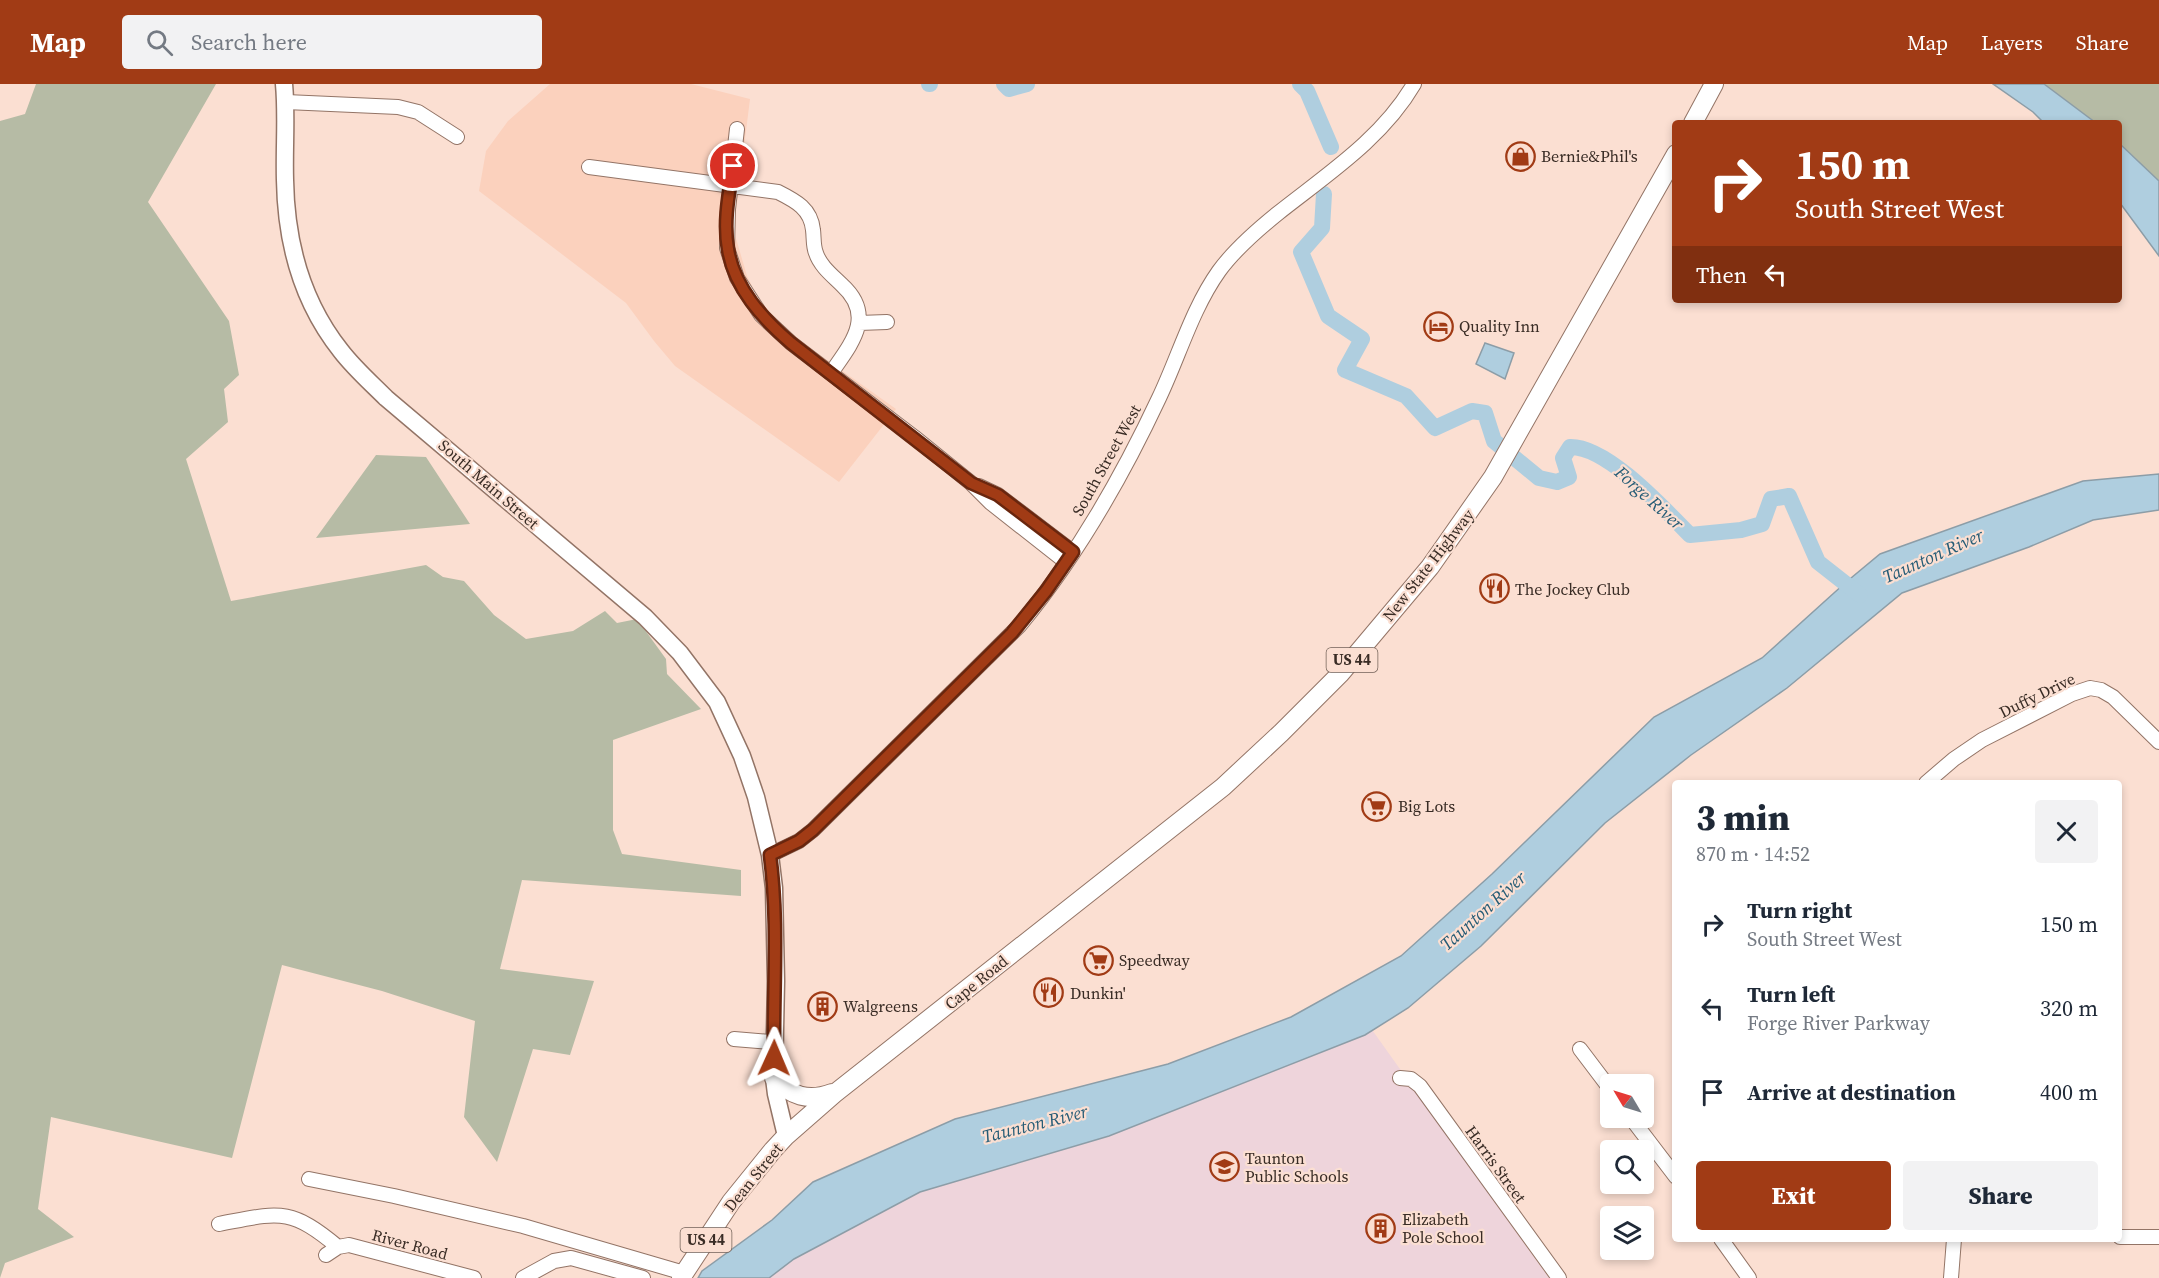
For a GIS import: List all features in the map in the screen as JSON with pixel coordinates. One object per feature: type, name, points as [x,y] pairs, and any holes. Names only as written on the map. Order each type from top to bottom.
[{"type":"highway","points":[[1695,120],[1714,84]]},
{"type":"highway","name":"New State Highway","points":[[1083,896],[1222,787],[1275,739],[1367,644],[1420,580],[1459,528],[1500,466],[1672,161]]},
{"type":"highway","name":"Cape Road","points":[[786,1136],[1083,896]]},
{"type":"highway","points":[[774,1078],[785,1090],[806,1098],[822,1097],[844,1087]]},
{"type":"highway","name":"Dean Street","points":[[683,1275],[731,1202],[786,1136]]},
{"type":"main road","name":"South Main Street","points":[[284,84],[286,102],[285,184],[289,234],[302,280],[323,325],[342,353],[386,398],[645,617],[697,673],[717,702],[733,733],[756,797],[770,855]]},
{"type":"main road","name":"Dean Street","points":[[770,855],[774,888],[776,1001],[774,1078],[786,1136]]},
{"type":"main road","name":"Dean Street","points":[[776,1001],[770,1042],[767,1106],[769,1115],[786,1136]]},
{"type":"street","name":"South Street West","points":[[770,855],[799,841],[813,830],[996,650],[1029,614],[1070,557],[1145,427],[1194,317],[1219,270],[1258,229],[1374,135],[1395,112],[1414,84]]},
{"type":"street","points":[[286,102],[398,107],[418,112],[457,137]]},
{"type":"street","points":[[737,129],[726,236],[729,258],[737,278],[765,319],[971,483],[991,504],[1070,557]]},
{"type":"street","points":[[589,167],[778,192],[805,209],[812,219],[816,253],[826,269],[848,290],[855,303],[859,323],[856,337],[831,373]]},
{"type":"street","points":[[859,323],[887,322]]},
{"type":"street","name":"Duffy Drive","points":[[1930,780],[1954,759],[1982,740],[2073,694],[2090,688],[2101,690],[2113,697],[2159,742]]},
{"type":"street","points":[[734,1039],[770,1042]]},
{"type":"street","points":[[1580,1049],[1600,1075]]},
{"type":"street","name":"Harris Street","points":[[1400,1078],[1410,1079],[1419,1086],[1559,1278]]},
{"type":"street","points":[[1639,1128],[1672,1172]]},
{"type":"street","points":[[309,1179],[523,1226],[683,1275]]},
{"type":"street","name":"River Road","points":[[219,1224],[262,1216],[295,1217],[308,1224],[332,1251],[349,1245],[474,1278]]},
{"type":"street","points":[[2122,1238],[2159,1237]]},
{"type":"street","points":[[1723,1242],[1749,1278]]},
{"type":"street","points":[[1951,1278],[1954,1242]]},
{"type":"street","points":[[523,1278],[554,1261],[571,1258],[643,1278]]},
{"type":"shaded area","points":[[550,84],[691,84],[750,99],[735,235],[747,276],[760,302],[785,330],[896,409],[839,482],[675,366],[626,303],[479,191],[486,151],[508,121]]},
{"type":"shaded area","name":"Taunton Public Schools","points":[[1370,1027],[1549,1278],[764,1278],[776,1267],[918,1186]]},
{"type":"green space","points":[[36,84],[216,84],[148,202],[229,321],[239,375],[224,389],[228,422],[186,459],[231,601],[426,565],[443,577],[464,581],[494,615],[526,639],[573,631],[605,611],[617,623],[637,619],[666,659],[667,674],[701,709],[613,740],[613,830],[622,854],[741,870],[741,896],[522,880],[500,969],[594,981],[570,1055],[533,1049],[497,1162],[464,1117],[475,1021],[382,991],[282,965],[232,1158],[51,1117],[38,1209],[74,1237],[5,1263],[0,1278],[0,121],[25,114]]},
{"type":"green space","points":[[2044,84],[2159,84],[2159,181],[2122,146],[2122,120],[2092,120]]},
{"type":"green space","points":[[376,455],[426,457],[470,524],[316,538]]},
{"type":"water","points":[[1993,84],[2044,84],[2092,120],[2041,120]]},
{"type":"water","points":[[2122,146],[2159,181],[2159,256],[2122,206]]},
{"type":"water","points":[[1485,343],[1514,353],[1505,379],[1476,364]]},
{"type":"water","name":"Taunton River","points":[[2159,474],[2159,510],[2093,520],[2029,547],[1902,593],[1787,688],[1691,755],[1605,823],[1481,946],[1408,1008],[1365,1035],[1109,1136],[920,1192],[794,1259],[769,1278],[698,1278],[702,1271],[772,1220],[813,1182],[955,1119],[1168,1064],[1291,1017],[1401,956],[1492,874],[1654,717],[1762,658],[1880,554],[2083,481]]},
{"type":"waterway","name":"Forge River","points":[[1004,84],[1009,89],[1027,84]]},
{"type":"waterway","name":"Forge River","points":[[1300,84],[1307,91],[1331,147]]},
{"type":"waterway","name":"Forge River","points":[[1324,194],[1322,228],[1301,252],[1328,316],[1362,339],[1345,370],[1406,396],[1435,428],[1472,411],[1485,413],[1494,441],[1539,478],[1557,482],[1569,477],[1563,458],[1570,447],[1585,449],[1601,457],[1634,481],[1690,535],[1741,530],[1762,524],[1771,499],[1789,496],[1818,562],[1860,595]]},
{"type":"place","name":"Bernie&Phil's","points":[[1520,156]]},
{"type":"place","name":"Quality Inn","points":[[1438,326]]},
{"type":"place","name":"The Jockey Club","points":[[1494,589]]},
{"type":"place","name":"Big Lots","points":[[1377,806]]},
{"type":"place","name":"Speedway","points":[[1098,960]]},
{"type":"place","name":"Dunkin'","points":[[1049,993]]},
{"type":"place","name":"Walgreens","points":[[822,1006]]},
{"type":"place","name":"Taunton Public Schools","points":[[1224,1167]]},
{"type":"place","name":"Elizabeth Pole School","points":[[1381,1228]]},
{"type":"route","points":[[733,166],[726,236],[729,258],[741,285],[765,319],[791,343],[971,483],[998,495],[1073,552],[1029,614],[996,650],[813,830],[799,841],[770,855],[774,888],[776,981],[774,1058]]}]
